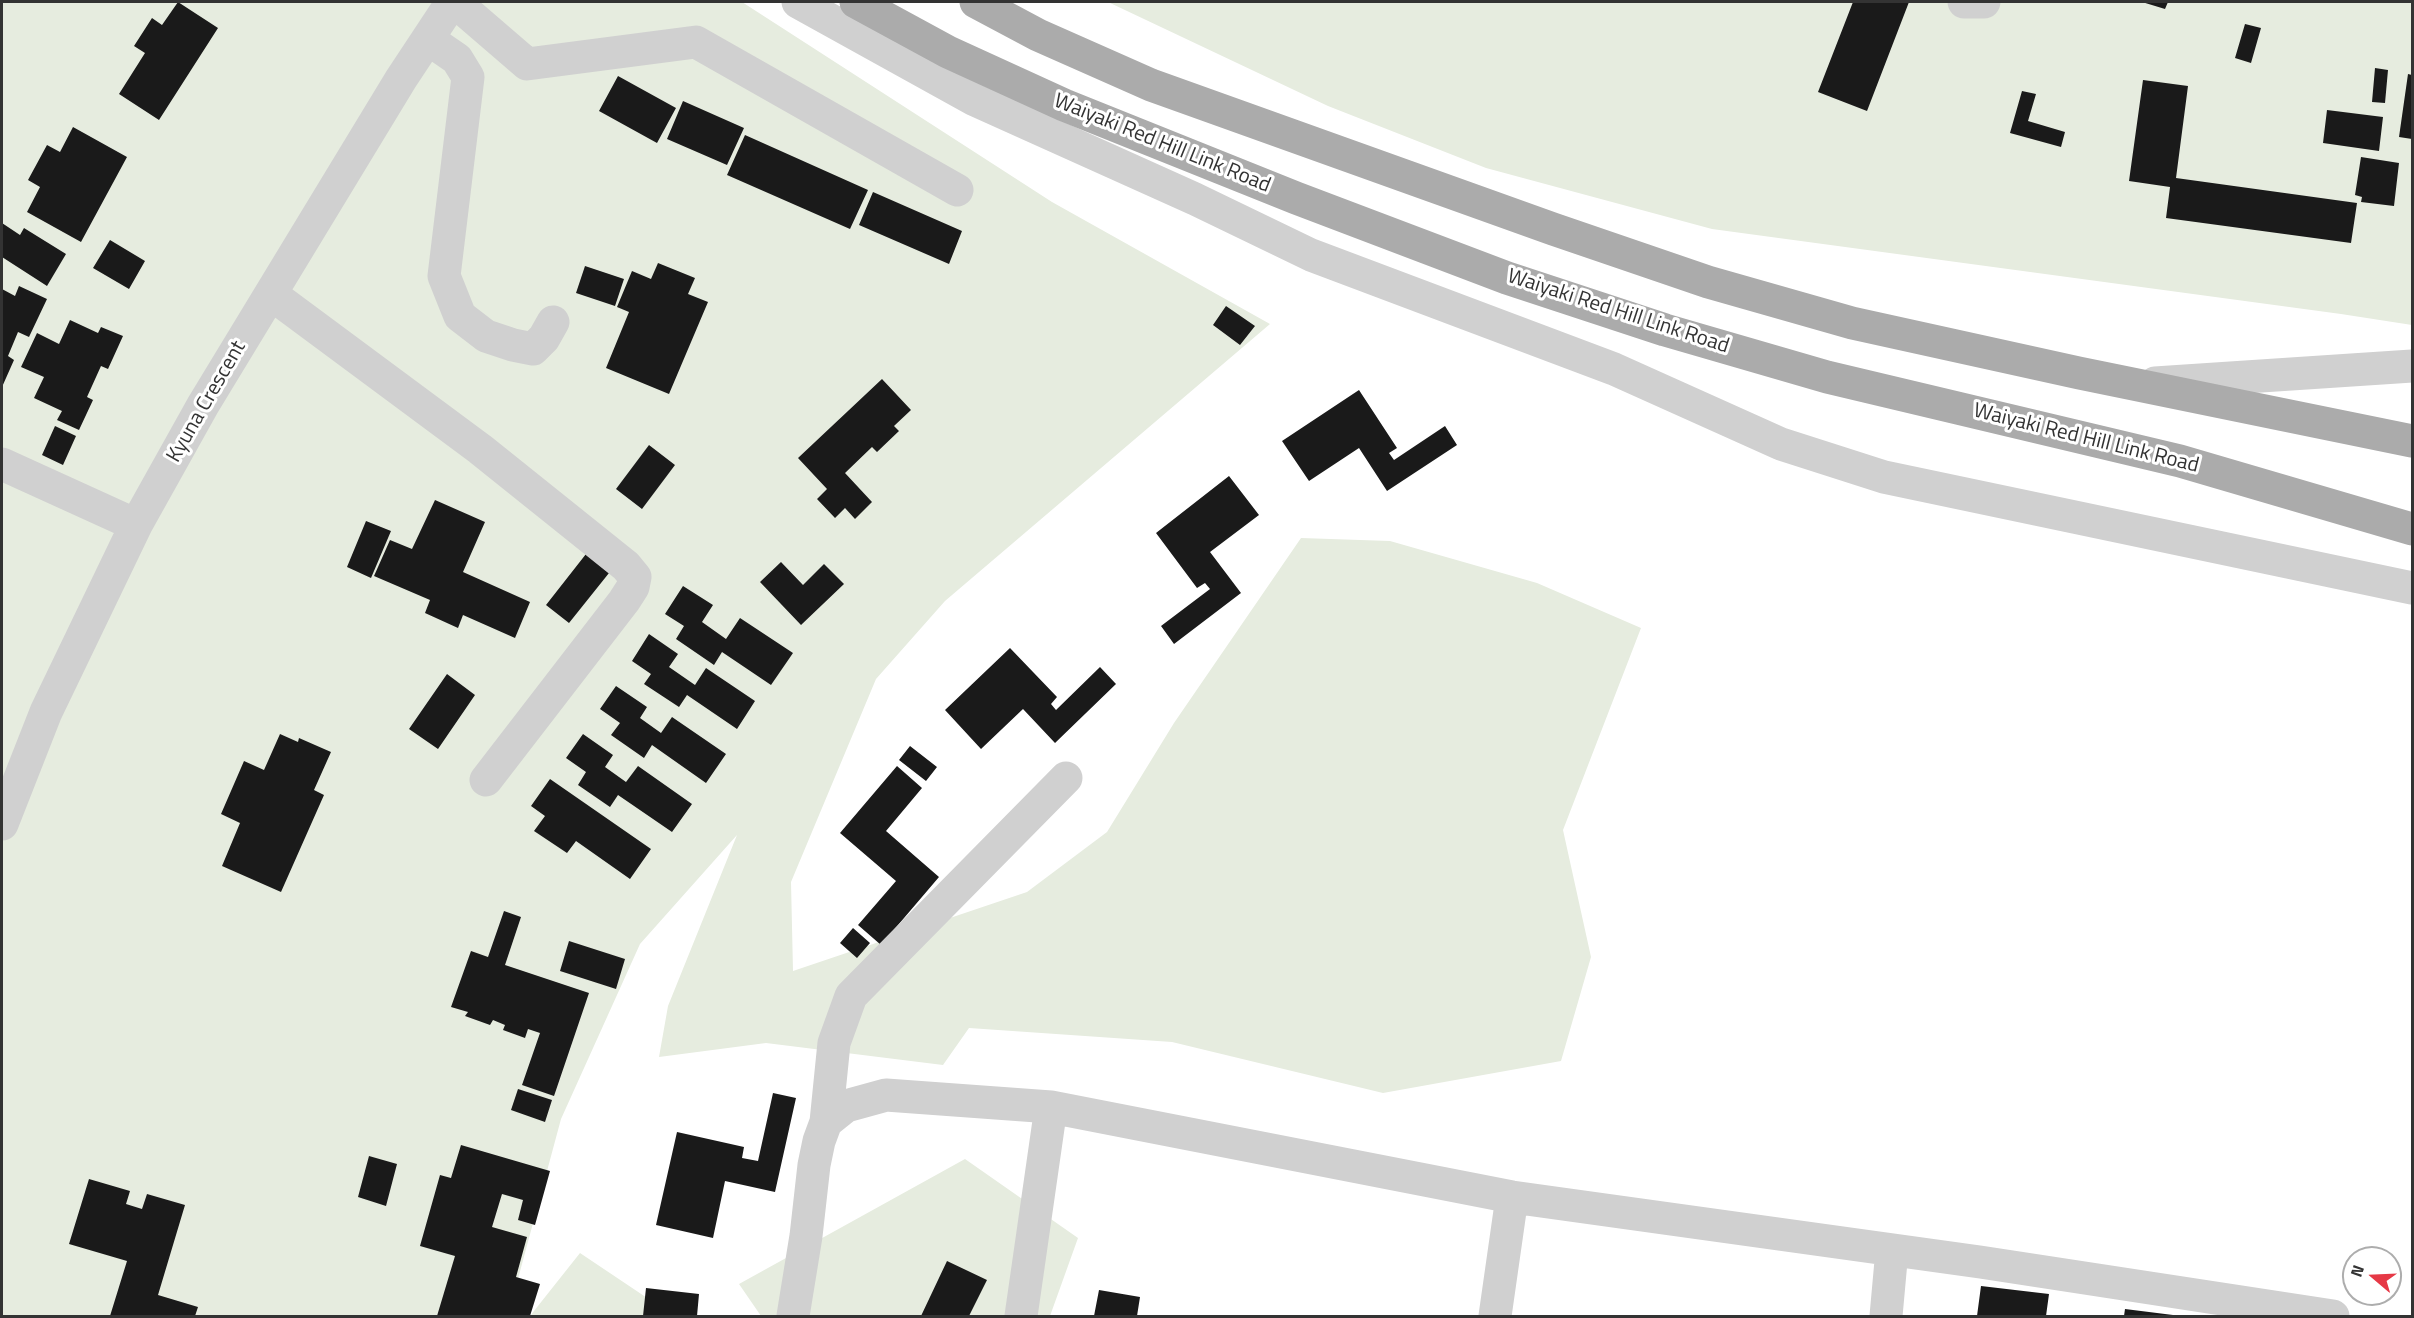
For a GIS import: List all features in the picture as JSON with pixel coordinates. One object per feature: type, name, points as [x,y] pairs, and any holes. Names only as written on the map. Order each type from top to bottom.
[{"type":"main road","name":"Waiyaki Red Hill Link Road","points":[[856,2],[948,52],[1064,105],[1296,198],[1507,278],[1665,330],[1827,377],[2180,461],[2412,529]]},
{"type":"main road","points":[[976,2],[1038,35],[1151,85],[1708,282],[1852,324],[2135,385],[2412,441]]},
{"type":"street","name":"Kyuna Crescent","points":[[2,824],[46,712],[136,525],[203,405],[401,79],[454,2]]},
{"type":"street","points":[[454,2],[527,64],[696,42],[957,190]]},
{"type":"street","points":[[798,2],[975,100],[1195,199],[1311,255],[1614,369],[1780,444],[1884,477],[2412,588]]},
{"type":"street","points":[[1964,2],[1984,2]]},
{"type":"street","points":[[428,39],[457,59],[468,77],[444,276],[460,316],[486,336],[533,349],[544,338],[553,322]]},
{"type":"street","points":[[271,294],[480,449],[626,566],[635,577],[633,587],[624,601],[486,780]]},
{"type":"street","points":[[2135,385],[2412,366]]},
{"type":"street","points":[[2,464],[136,525]]},
{"type":"street","points":[[793,1317],[814,1165],[826,1122],[834,1043],[852,996],[1066,778]]},
{"type":"street","points":[[826,1122],[846,1106],[886,1095],[1051,1107],[1512,1197],[1892,1250],[2256,1311],[2333,1317]]},
{"type":"street","points":[[1021,1317],[1051,1107]]},
{"type":"street","points":[[1495,1317],[1512,1197]]},
{"type":"street","points":[[1886,1317],[1892,1250]]},
{"type":"shaded area","points":[[2,2],[742,2],[1052,202],[1270,324],[945,601],[876,679],[791,882],[793,971],[1027,892],[1107,832],[1174,723],[1301,538],[1390,541],[1537,583],[1641,628],[1563,830],[1591,957],[1561,1061],[1383,1093],[1172,1042],[969,1028],[943,1065],[766,1043],[659,1057],[668,1006],[737,835],[640,944],[561,1119],[508,1316],[2,1316]]},
{"type":"shaded area","points":[[1108,2],[2412,2],[2412,325],[1712,229],[1486,168],[1328,106]]},
{"type":"shaded area","points":[[965,1159],[1078,1238],[1050,1316],[761,1316],[739,1284]]},
{"type":"shaded area","points":[[580,1253],[674,1316],[530,1316]]},
{"type":"building","points":[[178,2],[218,28],[159,120],[119,94],[145,53],[134,46],[152,18],[162,25]]},
{"type":"building","points":[[1853,2],[1909,2],[1867,111],[1818,92]]},
{"type":"building","points":[[2142,2],[2168,2],[2165,9]]},
{"type":"building","points":[[2245,24],[2261,28],[2251,63],[2235,58]]},
{"type":"building","points":[[2375,68],[2388,70],[2385,103],[2372,102]]},
{"type":"building","points":[[2408,74],[2412,75],[2412,139],[2399,137]]},
{"type":"building","points":[[618,76],[676,108],[657,143],[599,111]]},
{"type":"building","points":[[2143,80],[2188,86],[2176,178],[2357,203],[2351,243],[2166,218],[2170,187],[2129,181]]},
{"type":"building","points":[[2022,91],[2036,94],[2028,121],[2065,132],[2061,147],[2010,133]]},
{"type":"building","points":[[683,101],[744,128],[727,165],[667,139]]},
{"type":"building","points":[[2327,110],[2383,117],[2379,151],[2323,143]]},
{"type":"building","points":[[73,127],[127,157],[81,242],[27,212],[40,187],[28,180],[47,145],[60,152]]},
{"type":"building","points":[[745,135],[868,190],[850,229],[727,175]]},
{"type":"building","points":[[2361,157],[2399,163],[2394,206],[2361,202],[2362,197],[2355,195]]},
{"type":"building","points":[[873,192],[962,231],[949,264],[859,225]]},
{"type":"building","points":[[2,223],[20,235],[24,228],[66,254],[47,286],[2,257]]},
{"type":"building","points":[[110,240],[145,261],[129,289],[93,268]]},
{"type":"building","points":[[658,263],[695,278],[688,294],[708,302],[669,394],[606,368],[629,312],[617,307],[632,271],[651,279]]},
{"type":"building","points":[[585,266],[624,279],[615,306],[576,293]]},
{"type":"building","points":[[19,286],[47,299],[29,337],[18,332],[8,356],[14,360],[2,387],[2,289],[15,296]]},
{"type":"building","points":[[1226,306],[1255,326],[1240,345],[1213,325]]},
{"type":"building","points":[[70,320],[98,333],[101,327],[123,336],[108,369],[101,366],[87,397],[93,400],[79,430],[57,420],[62,411],[34,398],[44,377],[21,367],[37,333],[59,344]]},
{"type":"building","points":[[882,379],[911,410],[894,426],[899,431],[877,452],[872,447],[845,473],[872,502],[855,519],[845,508],[835,518],[817,499],[827,489],[798,458]]},
{"type":"building","points":[[1359,390],[1397,448],[1389,453],[1394,460],[1445,426],[1457,445],[1387,491],[1359,448],[1309,481],[1282,441]]},
{"type":"building","points":[[55,426],[76,436],[63,465],[42,455]]},
{"type":"building","points":[[649,445],[675,465],[642,509],[616,489]]},
{"type":"building","points":[[1229,476],[1259,515],[1210,552],[1241,593],[1174,644],[1161,626],[1210,589],[1205,583],[1197,588],[1156,533]]},
{"type":"building","points":[[435,500],[485,522],[463,572],[530,602],[515,638],[463,615],[458,628],[425,613],[430,600],[374,576],[390,540],[412,549]]},
{"type":"building","points":[[366,521],[391,531],[371,578],[347,567]]},
{"type":"building","points":[[586,554],[609,573],[569,623],[546,605]]},
{"type":"building","points":[[781,562],[803,585],[824,564],[844,584],[801,625],[760,582]]},
{"type":"building","points":[[683,586],[713,605],[702,622],[726,639],[740,618],[793,653],[771,685],[722,652],[714,665],[676,639],[684,626],[665,614]]},
{"type":"building","points":[[649,634],[678,654],[669,667],[695,685],[706,668],[755,701],[737,729],[687,695],[679,707],[644,684],[651,674],[632,661]]},
{"type":"building","points":[[1010,648],[1057,697],[1051,704],[1056,710],[1100,667],[1116,684],[1055,743],[1023,709],[981,749],[945,710]]},
{"type":"building","points":[[447,674],[475,695],[438,749],[409,729]]},
{"type":"building","points":[[616,686],[647,707],[640,718],[661,733],[672,717],[726,754],[706,783],[652,745],[644,758],[611,735],[620,723],[600,709]]},
{"type":"building","points":[[280,734],[298,742],[299,738],[331,752],[314,790],[324,795],[281,892],[222,866],[240,823],[221,814],[244,761],[264,770]]},
{"type":"building","points":[[583,734],[613,755],[605,767],[626,782],[638,766],[692,804],[672,832],[618,795],[610,807],[578,785],[586,772],[566,758]]},
{"type":"building","points":[[910,746],[937,767],[926,781],[899,760]]},
{"type":"building","points":[[897,766],[922,788],[886,831],[939,877],[881,945],[858,925],[896,881],[840,833]]},
{"type":"building","points":[[550,779],[651,849],[630,879],[576,841],[567,853],[534,831],[545,816],[531,806]]},
{"type":"building","points":[[504,911],[521,917],[505,965],[589,993],[554,1096],[522,1085],[540,1033],[528,1029],[525,1038],[503,1030],[505,1025],[493,1020],[490,1025],[465,1016],[468,1012],[451,1007],[471,951],[488,957]]},
{"type":"building","points":[[853,928],[870,943],[857,958],[840,943]]},
{"type":"building","points":[[569,941],[625,959],[616,989],[560,971]]},
{"type":"building","points":[[518,1089],[552,1100],[545,1122],[511,1110]]},
{"type":"building","points":[[773,1093],[796,1098],[775,1192],[725,1181],[713,1238],[656,1225],[677,1132],[744,1147],[742,1158],[758,1161]]},
{"type":"building","points":[[461,1145],[550,1171],[535,1225],[518,1220],[523,1200],[502,1194],[492,1227],[527,1237],[516,1277],[540,1284],[530,1316],[437,1316],[455,1256],[420,1246],[440,1175],[451,1178]]},
{"type":"building","points":[[369,1156],[397,1164],[386,1206],[358,1197]]},
{"type":"building","points":[[89,1179],[130,1191],[126,1204],[142,1209],[147,1194],[185,1205],[158,1295],[198,1307],[195,1316],[110,1316],[127,1261],[69,1244]]},
{"type":"building","points":[[947,1261],[987,1280],[969,1316],[921,1316]]},
{"type":"building","points":[[1981,1286],[2049,1294],[2046,1316],[1977,1316]]},
{"type":"building","points":[[646,1288],[699,1294],[697,1316],[643,1316]]},
{"type":"building","points":[[1099,1290],[1140,1297],[1137,1316],[1094,1316]]},
{"type":"building","points":[[2125,1309],[2173,1315],[2173,1316],[2124,1316]]}]
